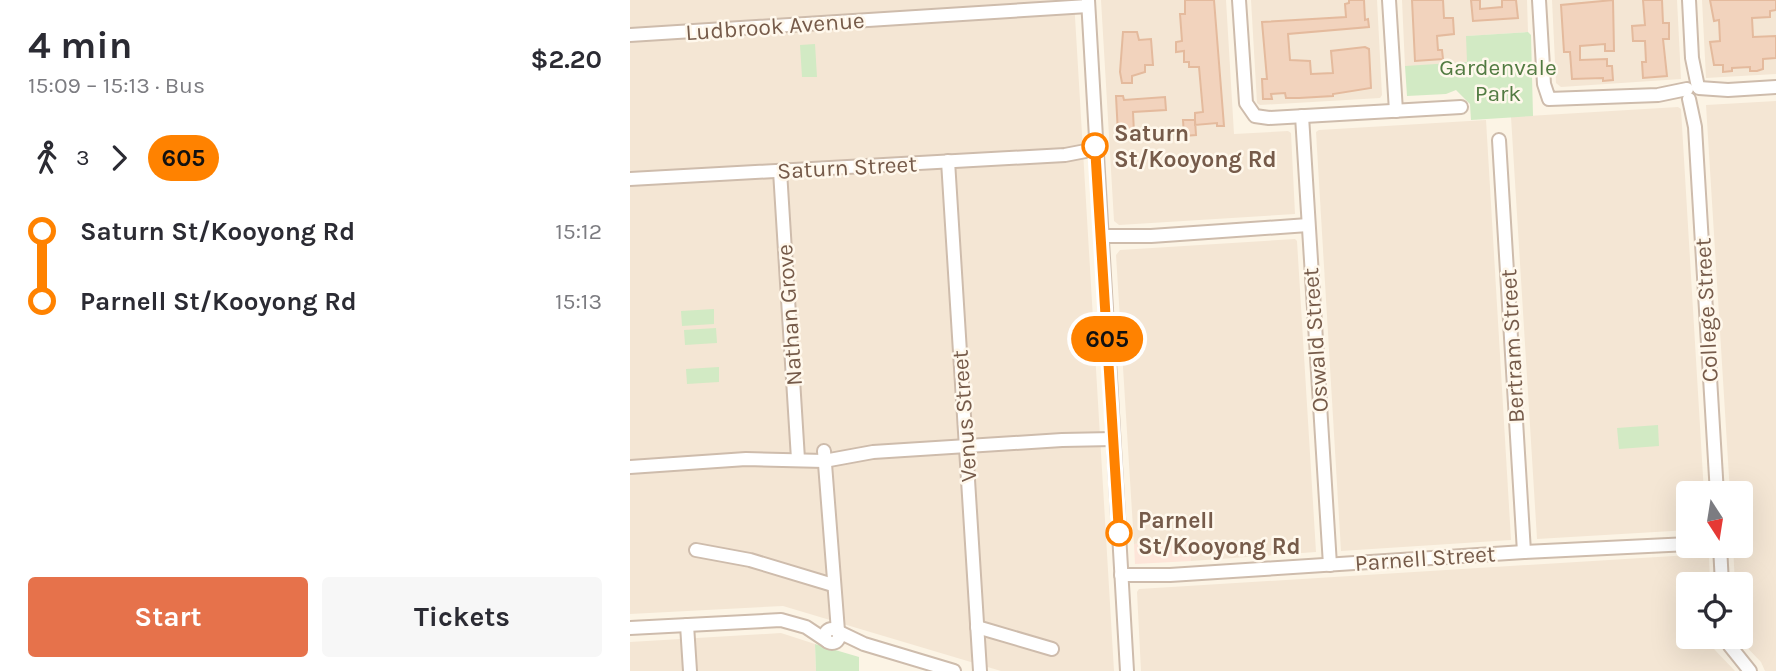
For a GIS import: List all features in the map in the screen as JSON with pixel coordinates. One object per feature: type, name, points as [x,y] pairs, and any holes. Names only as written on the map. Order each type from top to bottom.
[{"type":"street","points":[[1239,0],[1245,96],[1251,113],[1269,118],[1461,107]]},
{"type":"street","points":[[1389,0],[1396,111]]},
{"type":"street","points":[[1539,0],[1545,94],[1549,99],[1776,87]]},
{"type":"street","name":"College Street","points":[[1689,0],[1716,481]]},
{"type":"street","points":[[1088,3],[1127,671]]},
{"type":"street","name":"Ludbrook Avenue","points":[[630,35],[1088,3]]},
{"type":"street","name":"Oswald Street","points":[[1302,116],[1330,565]]},
{"type":"street","name":"Bertram Street","points":[[1499,140],[1524,552]]},
{"type":"street","name":"Saturn Street","points":[[630,179],[1096,153]]},
{"type":"street","name":"Venus Street","points":[[948,162],[980,671]]},
{"type":"street","name":"Nathan Grove","points":[[780,171],[798,454]]},
{"type":"street","points":[[1101,239],[1308,225]]},
{"type":"street","points":[[630,467],[798,454],[824,456],[1113,436]]},
{"type":"street","points":[[824,456],[834,610],[832,634]]},
{"type":"street","name":"Parnell Street","points":[[1122,578],[1676,543]]},
{"type":"street","points":[[696,550],[751,560],[832,585]]},
{"type":"street","points":[[630,628],[780,620],[954,671]]},
{"type":"street","points":[[687,625],[690,671]]},
{"type":"street","points":[[977,627],[1052,649]]},
{"type":"street","points":[[1732,649],[1750,671]]},
{"type":"shaded area","points":[[630,0],[1074,0],[1114,671],[1001,671],[783,606],[630,614]]},
{"type":"shaded area","points":[[1101,0],[1226,0],[1234,134],[1291,133],[1295,214],[1119,225],[1114,221]]},
{"type":"shaded area","points":[[1251,0],[1377,0],[1380,98],[1260,105],[1257,103]]},
{"type":"shaded area","points":[[1402,0],[1527,0],[1528,32],[1467,36],[1468,63],[1405,67]]},
{"type":"shaded area","points":[[1552,0],[1677,0],[1681,79],[1561,87],[1556,83]]},
{"type":"shaded area","points":[[1702,0],[1776,0],[1776,74],[1706,78]]},
{"type":"shaded area","points":[[1776,101],[1776,671],[1765,671],[1761,662],[1749,649],[1753,649],[1753,572],[1734,572],[1734,558],[1754,558],[1754,481],[1729,481],[1706,105]]},
{"type":"shaded area","points":[[1678,107],[1681,109],[1703,481],[1676,481],[1676,531],[1537,539],[1511,117]]},
{"type":"shaded area","points":[[1486,120],[1511,540],[1341,551],[1316,132]]},
{"type":"shaded area","points":[[1295,239],[1316,552],[1191,561],[1190,540],[1134,544],[1116,255],[1120,250]]},
{"type":"shaded area","points":[[1190,540],[1191,561],[1135,564],[1134,544]]},
{"type":"shaded area","points":[[1676,556],[1676,558],[1709,558],[1710,572],[1676,572],[1676,649],[1714,649],[1735,671],[1141,671],[1139,589]]},
{"type":"shaded area","points":[[781,633],[815,644],[816,671],[630,671],[630,642]]},
{"type":"green space","name":"Gardenvale Park","points":[[1528,32],[1531,35],[1533,116],[1471,120],[1470,104],[1456,90],[1446,94],[1407,96],[1405,66],[1467,62],[1466,36]]},
{"type":"green space","points":[[815,44],[817,77],[802,77],[800,45]]},
{"type":"green space","points":[[714,309],[714,324],[682,326],[681,311]]},
{"type":"green space","points":[[716,328],[717,343],[685,345],[684,330]]},
{"type":"green space","points":[[719,367],[719,382],[687,384],[686,369]]},
{"type":"green space","points":[[1658,425],[1659,446],[1619,449],[1617,428]]},
{"type":"green space","points":[[815,644],[859,657],[859,671],[816,671]]},
{"type":"building","points":[[1185,0],[1214,0],[1224,126],[1217,126],[1217,123],[1195,125],[1196,135],[1184,136],[1183,120],[1195,120],[1195,113],[1203,112],[1199,67],[1189,67],[1189,62],[1184,62],[1184,51],[1176,52],[1176,42],[1182,41],[1180,14],[1185,14]]},
{"type":"building","points":[[1349,0],[1364,0],[1365,20],[1368,19],[1369,27],[1288,34],[1290,60],[1310,61],[1311,74],[1333,73],[1331,51],[1365,47],[1369,49],[1371,88],[1333,96],[1286,98],[1285,93],[1271,94],[1272,99],[1263,99],[1262,79],[1267,79],[1262,22],[1346,17],[1345,4],[1349,3]]},
{"type":"building","points":[[1412,0],[1443,0],[1444,18],[1453,18],[1454,34],[1437,36],[1438,50],[1442,50],[1443,59],[1415,61]]},
{"type":"building","points":[[1471,0],[1480,0],[1480,9],[1502,7],[1502,0],[1516,0],[1518,18],[1473,21]]},
{"type":"building","points":[[1613,0],[1614,51],[1605,51],[1605,44],[1580,46],[1580,60],[1607,59],[1607,66],[1612,66],[1613,80],[1572,79],[1570,52],[1564,52],[1561,5]]},
{"type":"building","points":[[1643,0],[1662,0],[1663,23],[1669,23],[1669,39],[1663,39],[1667,76],[1643,78],[1642,62],[1646,62],[1645,41],[1633,41],[1632,26],[1645,25]]},
{"type":"building","points":[[1710,0],[1776,0],[1776,10],[1770,11],[1770,17],[1752,18],[1753,37],[1776,36],[1776,58],[1763,59],[1763,69],[1757,71],[1750,71],[1750,67],[1732,68],[1732,71],[1723,72],[1723,65],[1714,65],[1710,42],[1720,41],[1719,20],[1714,21]]},
{"type":"building","points":[[1123,32],[1137,32],[1139,40],[1151,39],[1153,65],[1145,65],[1145,72],[1132,76],[1132,83],[1122,83],[1120,72]]},
{"type":"building","points":[[1116,96],[1123,96],[1124,100],[1165,97],[1166,110],[1133,112],[1134,133],[1124,136],[1124,133],[1118,134]]},
{"type":"bus line","name":"605","points":[[1095,146],[1119,533]]},
{"type":"place","name":"Saturn St/Kooyong Rd","points":[[1095,146]]},
{"type":"place","name":"Parnell St/Kooyong Rd","points":[[1119,533]]}]
